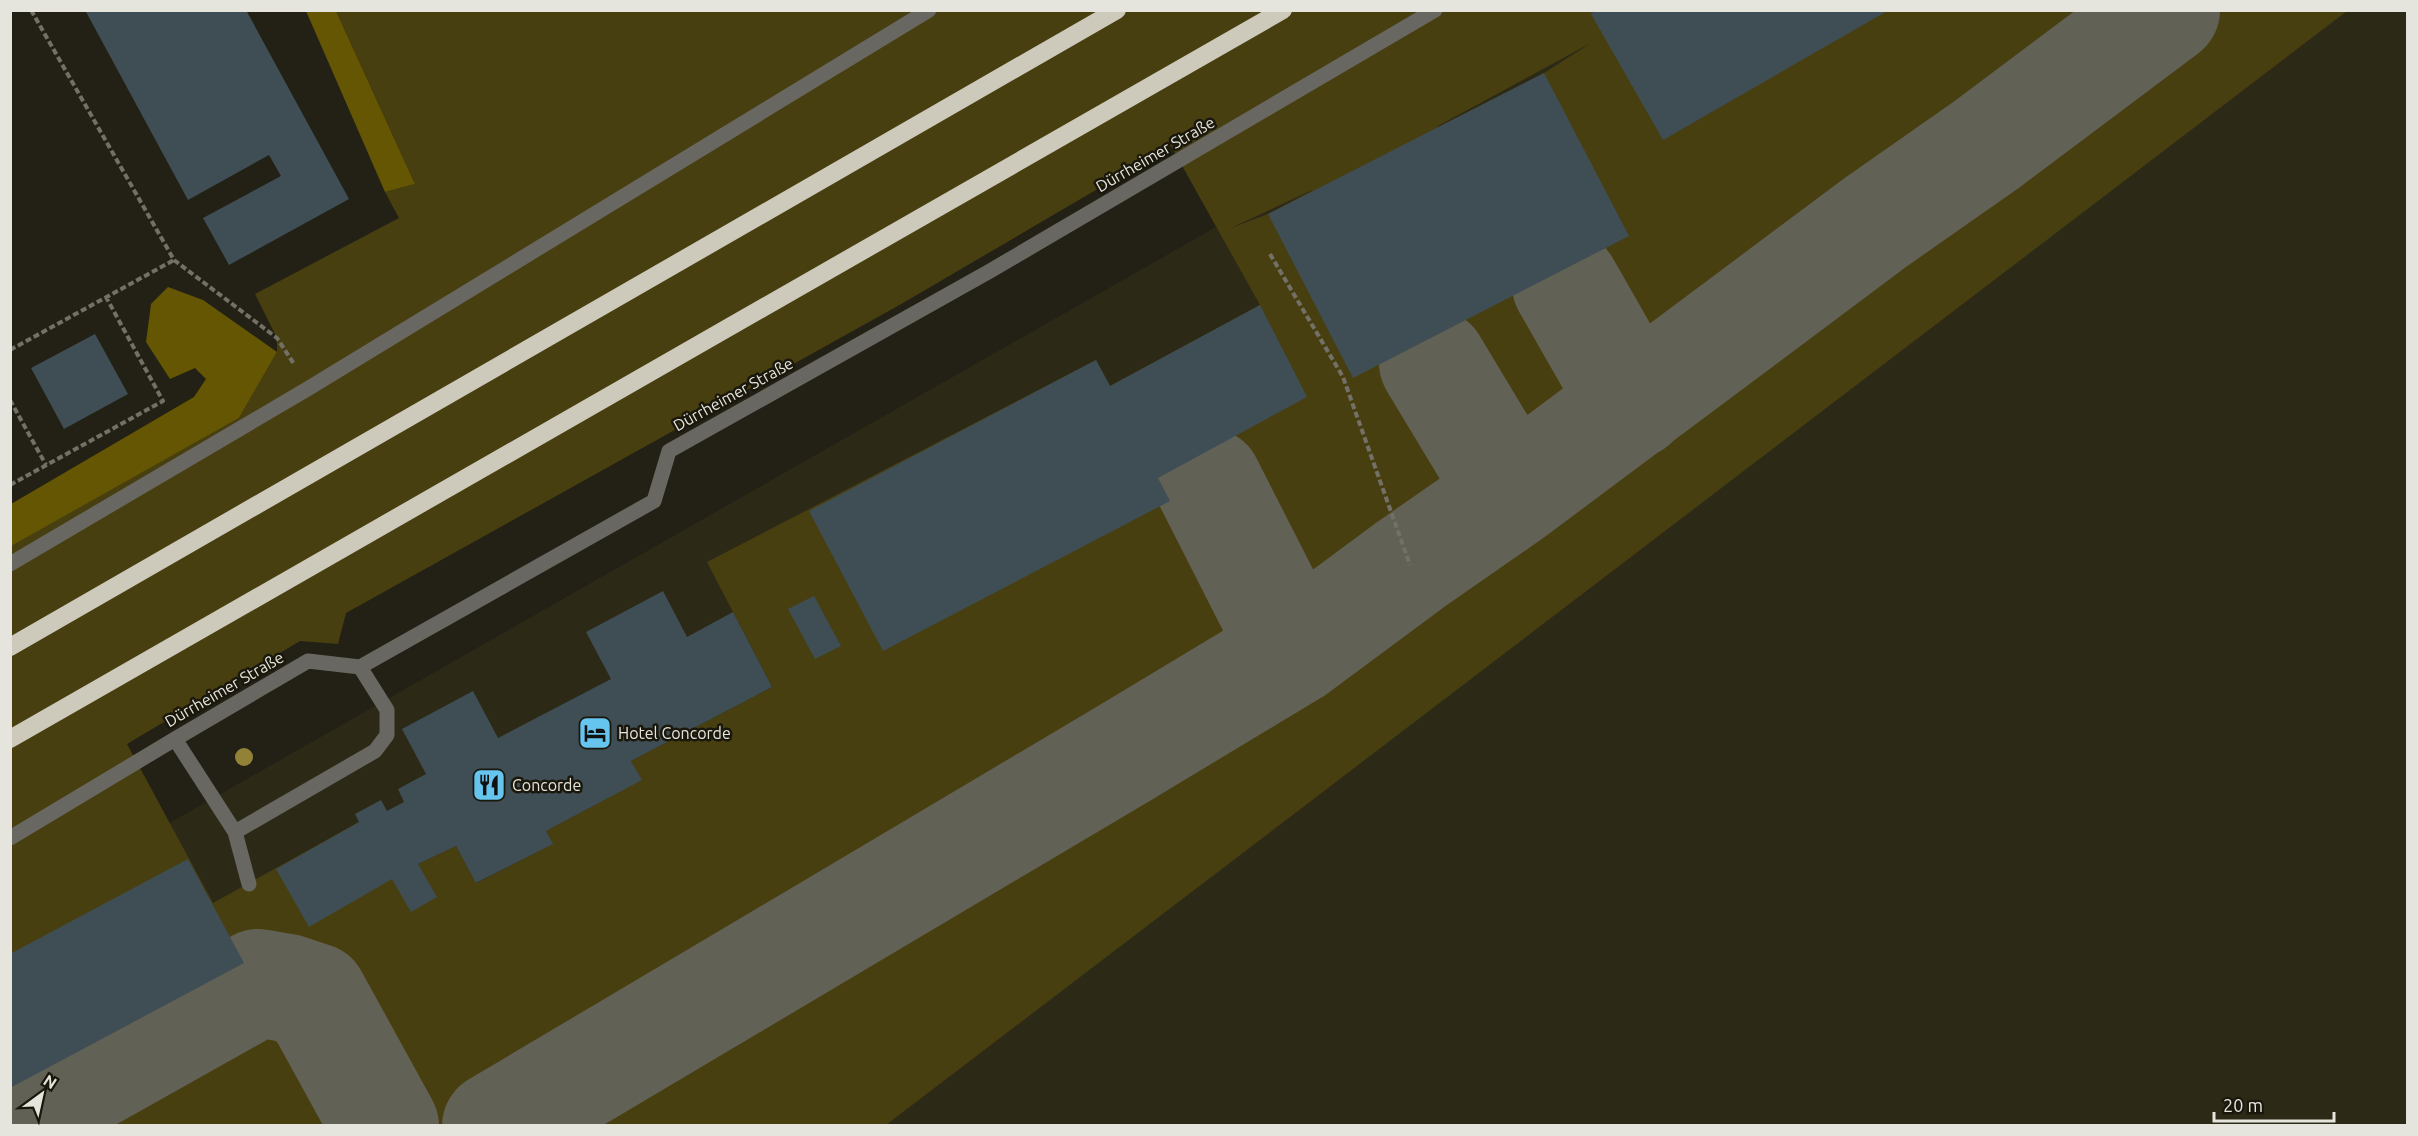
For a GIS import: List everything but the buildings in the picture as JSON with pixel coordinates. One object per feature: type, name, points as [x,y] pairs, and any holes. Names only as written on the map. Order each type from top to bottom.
[{"type":"highway","points":[[10,646],[1117,10]]},
{"type":"highway","points":[[10,739],[1283,10]]},
{"type":"street","points":[[10,564],[309,388],[929,10]]},
{"type":"street","name":"Dürrheimer Straße","points":[[10,838],[174,739],[308,662],[360,668],[654,501],[669,451],[990,271],[1435,10]]},
{"type":"street","points":[[235,832],[375,751],[387,735],[387,710],[360,668]]},
{"type":"street","points":[[174,739],[235,832],[249,884]]},
{"type":"path","points":[[31,10],[174,260],[277,338],[309,388]]},
{"type":"path","points":[[1270,254],[1343,377],[1410,565]]},
{"type":"path","points":[[10,350],[174,260]]},
{"type":"path","points":[[10,485],[163,401],[106,297]]},
{"type":"path","points":[[10,400],[46,465]]},
{"type":"shaded area","points":[[306,11],[336,11],[415,184],[385,192]]},
{"type":"shaded area","points":[[336,11],[2347,11],[886,1125],[11,1125],[10,546],[239,418],[277,352],[277,338],[255,294],[399,218],[385,192],[415,184]],"holes":[[[1591,43],[1544,73],[1438,127],[1438,126]],[[1171,146],[1260,305],[1110,386],[1096,360],[707,562],[772,687],[631,761],[641,780],[546,831],[552,844],[477,883],[456,846],[418,864],[359,822],[213,903],[127,744],[300,641],[338,644],[346,613],[903,303]],[[1313,190],[1268,214],[1231,228]]]},
{"type":"shaded area","points":[[1583,11],[2407,11],[2407,1125],[11,1125],[10,914],[1488,72]]},
{"type":"shaded area","points":[[168,287],[203,300],[277,352],[239,418],[11,546],[11,504],[194,397],[206,379],[195,368],[170,379],[146,342],[151,304]]},
{"type":"taxiway","points":[[496,1126],[1294,651],[1410,565],[1512,494],[1876,222],[1986,145],[2166,10]]},
{"type":"taxiway","points":[[1566,285],[1634,404]]},
{"type":"taxiway","points":[[1433,363],[1512,494]]},
{"type":"taxiway","points":[[1208,482],[1294,651]]},
{"type":"taxiway","points":[[30,1111],[258,983],[287,988],[314,997],[385,1126]]},
{"type":"place","name":"Hotel Concorde","points":[[595,733]]},
{"type":"place","name":"Concorde","points":[[489,785]]}]
